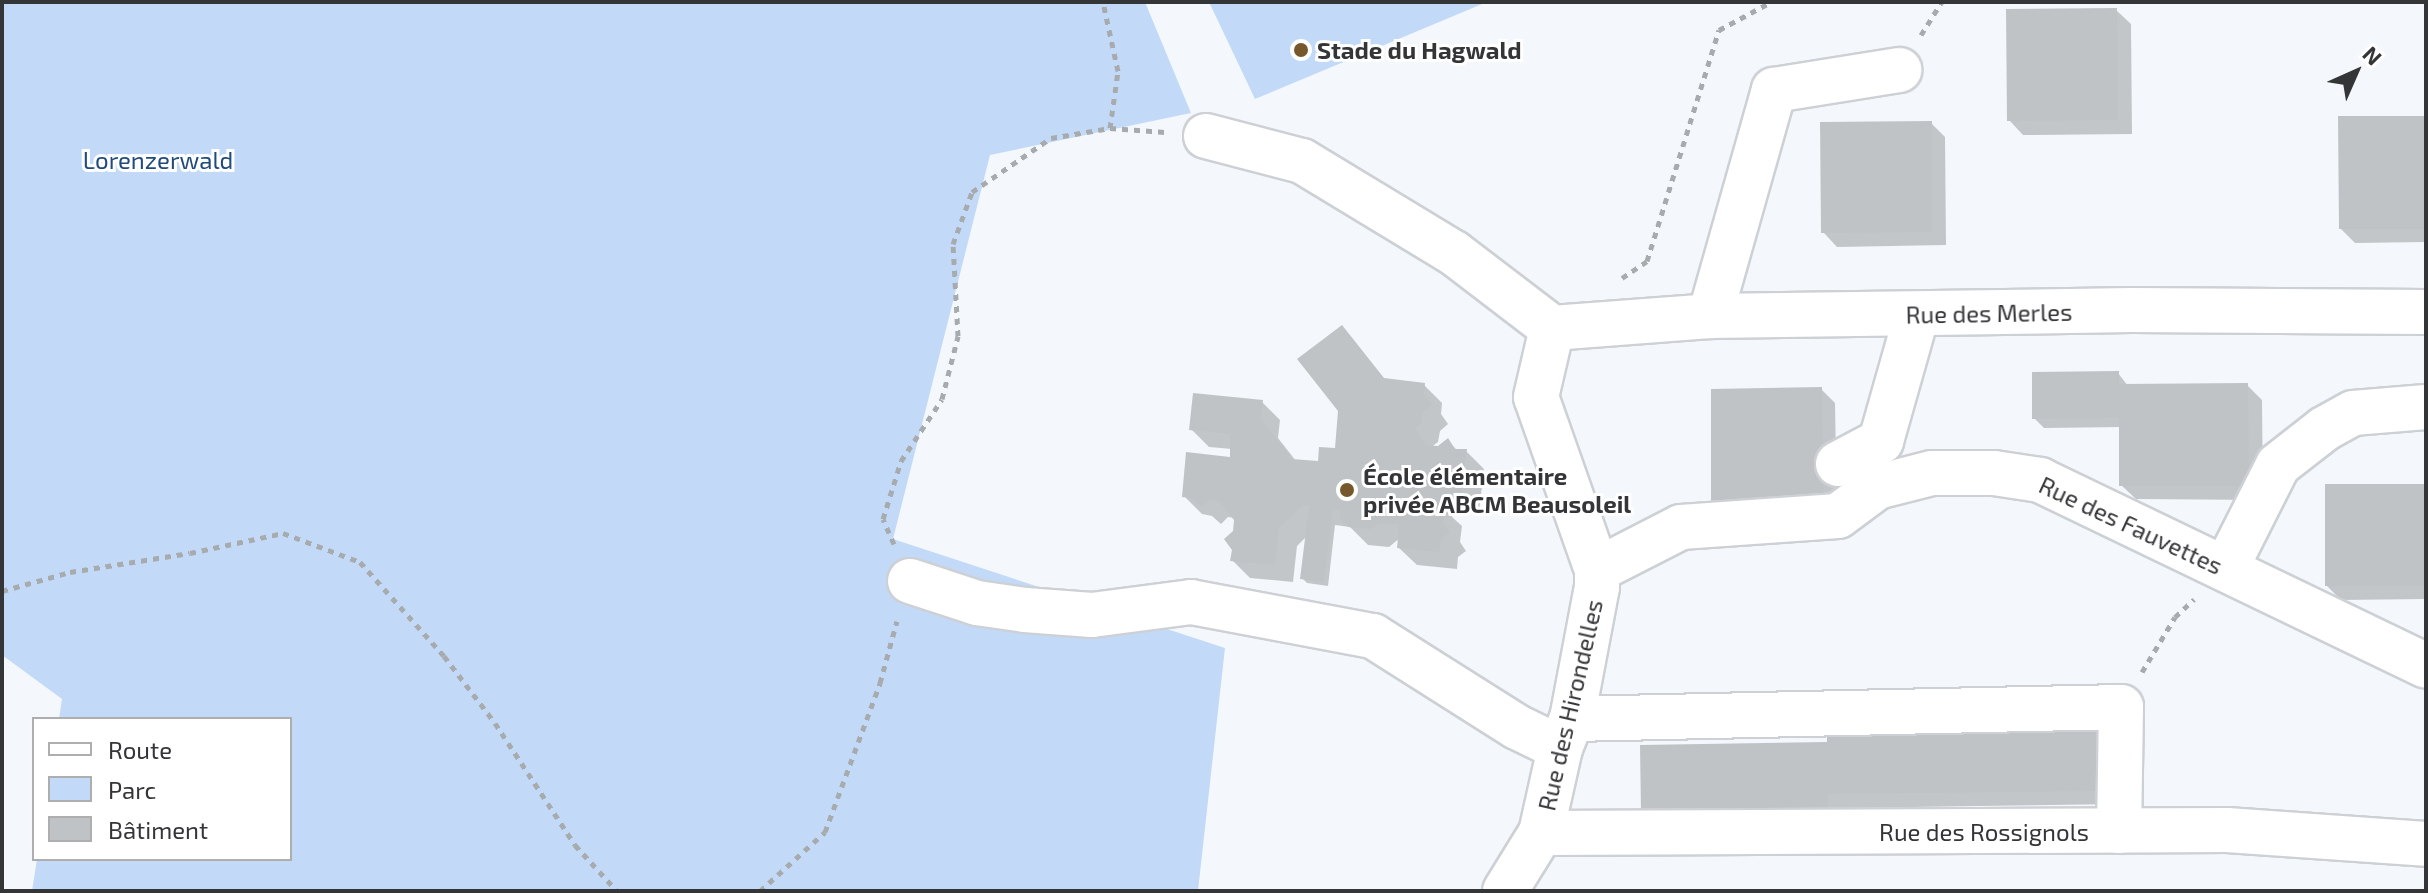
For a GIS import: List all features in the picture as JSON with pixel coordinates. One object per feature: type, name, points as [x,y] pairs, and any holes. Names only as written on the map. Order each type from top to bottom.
[{"type":"street","points":[[1710,316],[1774,90],[1899,70]]},
{"type":"street","points":[[1206,136],[1302,161],[1454,253],[1552,328]]},
{"type":"street","name":"Rue des Merles","points":[[1552,328],[1710,316],[2426,312]]},
{"type":"street","points":[[1838,464],[1881,441],[1917,314]]},
{"type":"street","name":"Rue des Hirondelles","points":[[1505,891],[1541,833],[1566,733],[1597,570],[1536,397],[1552,328]]},
{"type":"street","points":[[2226,568],[2278,465],[2324,429],[2353,413],[2426,407]]},
{"type":"street","name":"Rue des Fauvettes","points":[[1597,570],[1681,527],[1838,516],[1877,487],[1932,473],[1994,473],[2040,480],[2426,666]]},
{"type":"street","points":[[910,581],[977,603],[1025,610],[1092,615],[1191,602],[1373,636],[1517,727],[1566,733],[2121,707],[2119,831]]},
{"type":"street","name":"Rue des Rossignols","points":[[1541,833],[2227,830],[2426,844]]},
{"type":"path","points":[[1103,2],[1118,71],[1110,128]]},
{"type":"path","points":[[1612,286],[1647,261],[1719,30],[1771,2]]},
{"type":"path","points":[[760,891],[825,832],[880,683],[910,581],[883,519],[901,461],[942,399],[958,336],[953,244],[972,192],[1051,138],[1110,128],[1206,136]]},
{"type":"path","points":[[2,591],[70,572],[190,553],[283,533],[360,562],[444,656],[495,723],[575,845],[617,891]]},
{"type":"path","points":[[2121,707],[2175,617],[2226,568]]},
{"type":"green space","name":"Lorenzerwald","points":[[2,2],[1145,2],[1191,113],[990,155],[893,539],[1225,648],[1198,891],[32,891],[37,861],[292,861],[292,717],[59,717],[62,699],[2,655]]},
{"type":"green space","name":"Stade du Hagwald","points":[[1209,2],[1487,2],[1255,99]]},
{"type":"building","points":[[2117,8],[2118,120],[2007,121],[2006,9]]},
{"type":"building","points":[[2338,116],[2426,116],[2426,229],[2339,229]]},
{"type":"building","points":[[1932,121],[1932,232],[1821,233],[1820,122]]},
{"type":"building","points":[[1342,325],[1384,378],[1425,383],[1424,394],[1432,405],[1422,413],[1421,424],[1415,428],[1426,445],[1438,446],[1448,438],[1455,449],[1467,449],[1461,495],[1446,493],[1443,522],[1450,532],[1441,539],[1439,552],[1397,548],[1399,525],[1379,523],[1371,529],[1348,527],[1339,517],[1340,511],[1333,509],[1324,582],[1300,579],[1309,506],[1302,506],[1279,528],[1275,565],[1230,561],[1232,550],[1224,539],[1233,531],[1234,520],[1219,501],[1210,500],[1201,507],[1192,498],[1182,497],[1186,452],[1230,457],[1230,434],[1189,430],[1193,393],[1263,400],[1261,418],[1292,459],[1318,461],[1319,447],[1335,448],[1338,411],[1297,359]]},
{"type":"building","points":[[2119,371],[2119,384],[2248,383],[2249,486],[2119,486],[2119,418],[2032,419],[2032,372]]},
{"type":"building","points":[[1822,387],[1824,500],[1711,501],[1711,389]]},
{"type":"building","points":[[2325,484],[2426,484],[2426,586],[2325,586]]},
{"type":"building","points":[[2107,722],[2107,791],[1828,794],[1828,810],[1641,813],[1640,745],[1827,742],[1827,726]]},
{"type":"place","name":"Stade du Hagwald","points":[[1301,50]]},
{"type":"place","name":"École élémentaire privée ABCM Beausoleil","points":[[1347,490]]}]
